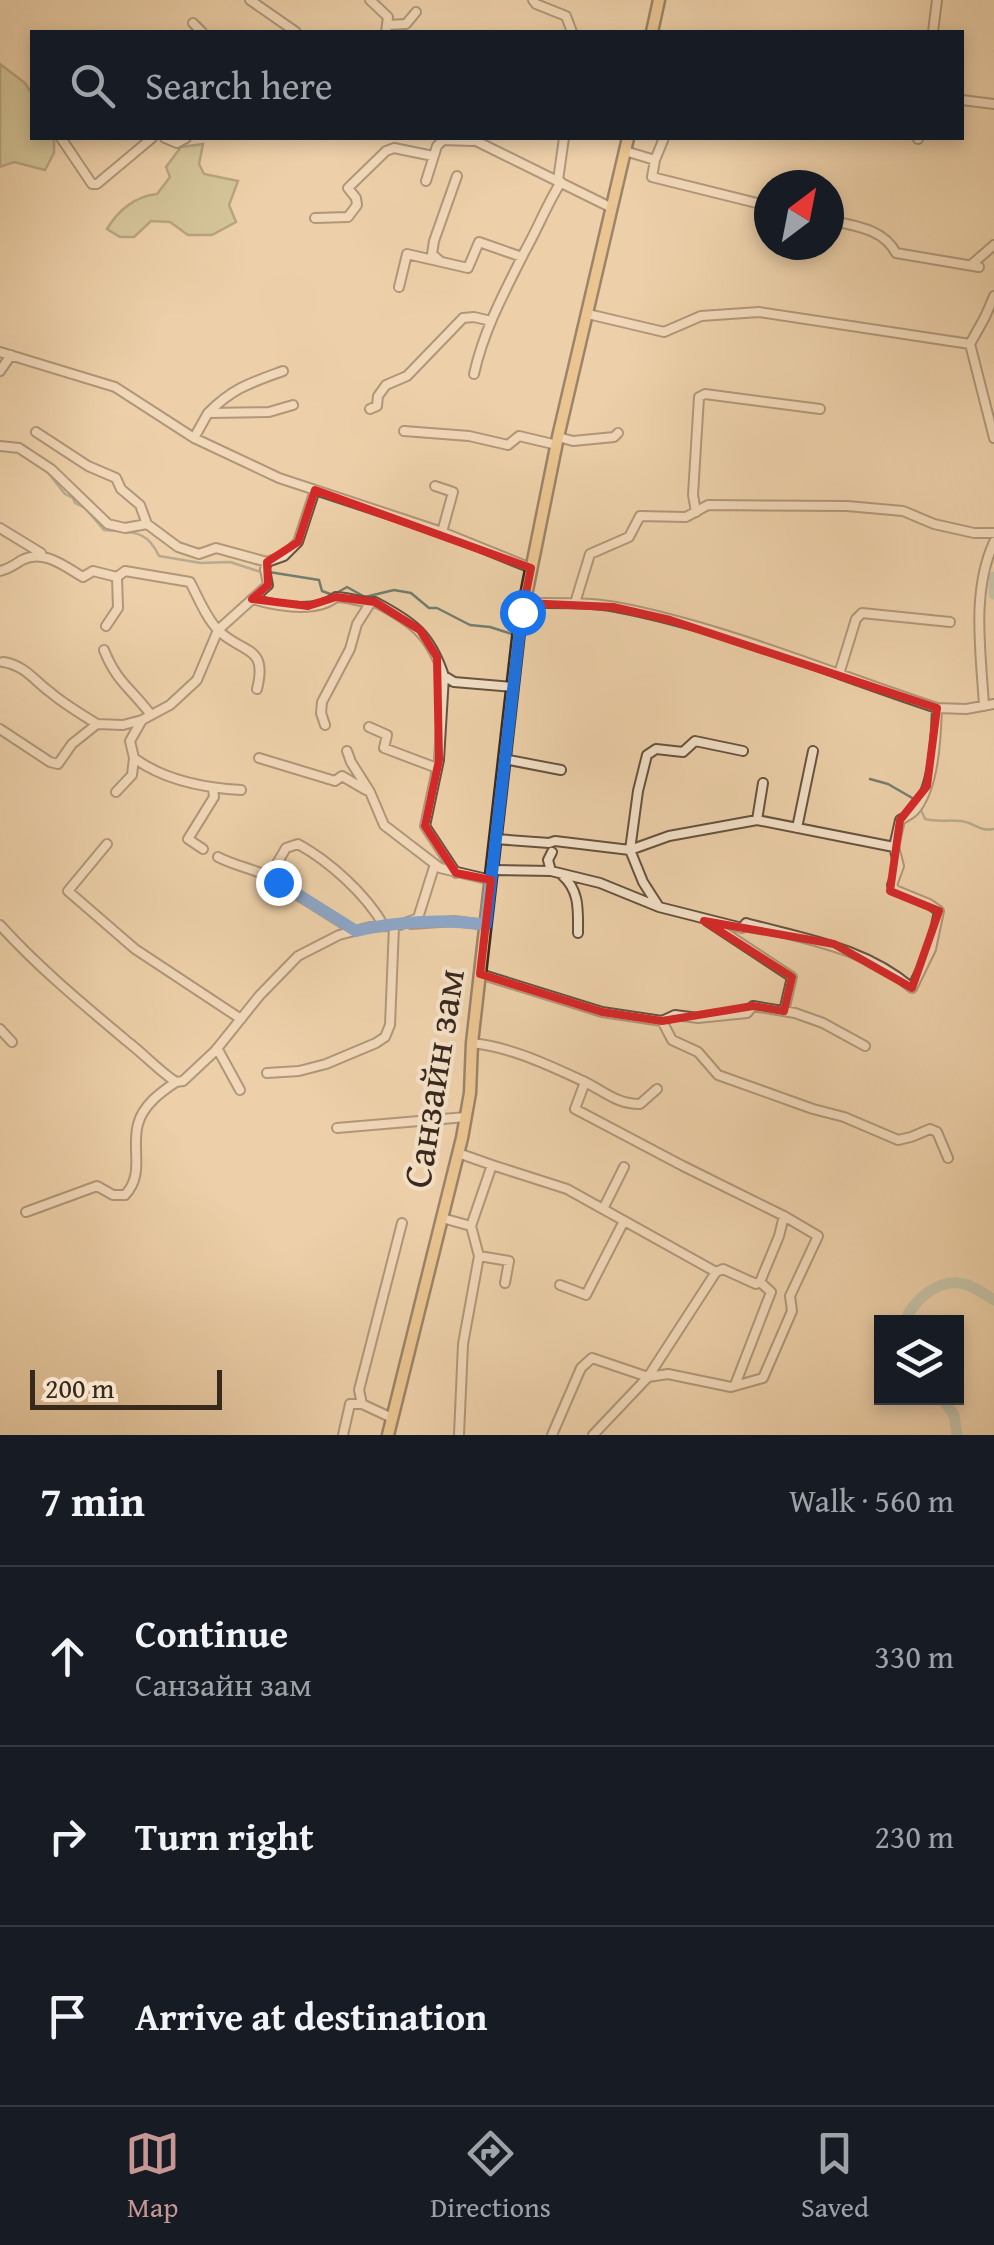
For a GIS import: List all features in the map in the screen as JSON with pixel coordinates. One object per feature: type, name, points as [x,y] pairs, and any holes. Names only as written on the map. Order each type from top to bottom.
[{"type":"main road","points":[[652,30],[659,0]]},
{"type":"main road","name":"Санзайн зам","points":[[388,1435],[466,1116],[518,635],[628,140]]},
{"type":"street","points":[[250,0],[293,30]]},
{"type":"street","points":[[370,0],[388,17],[387,29],[406,24],[416,12]]},
{"type":"street","points":[[533,0],[566,16],[571,30]]},
{"type":"street","points":[[933,30],[937,0]]},
{"type":"street","points":[[193,23],[200,30]]},
{"type":"street","points":[[964,100],[994,104]]},
{"type":"street","points":[[62,140],[90,182],[97,184],[150,140]]},
{"type":"street","points":[[426,181],[437,146],[443,140]]},
{"type":"street","points":[[476,140],[612,208]]},
{"type":"street","points":[[474,374],[491,321],[559,181],[564,140]]},
{"type":"street","points":[[663,140],[652,177],[754,202]]},
{"type":"street","points":[[315,218],[348,217],[356,198],[348,188],[386,151],[394,148],[434,156]]},
{"type":"street","points":[[625,151],[654,160]]},
{"type":"street","points":[[440,262],[432,254],[434,241],[457,176]]},
{"type":"street","points":[[844,224],[876,232],[890,242],[896,253],[975,266],[992,248]]},
{"type":"street","points":[[399,287],[407,254],[468,268],[479,242],[522,257]]},
{"type":"street","points":[[994,296],[970,344],[994,438]]},
{"type":"street","points":[[588,314],[664,332],[701,316],[759,312],[970,344]]},
{"type":"street","points":[[370,409],[377,406],[378,396],[386,385],[407,376],[462,318],[491,321]]},
{"type":"street","points":[[0,352],[115,387],[194,438],[279,478],[442,532],[531,568]]},
{"type":"street","points":[[0,372],[11,355]]},
{"type":"street","points":[[194,438],[208,413],[225,396],[283,371]]},
{"type":"street","points":[[696,512],[692,495],[699,397],[706,394],[820,409]]},
{"type":"street","points":[[208,413],[269,412],[294,405]]},
{"type":"street","points":[[404,431],[469,436],[508,444],[518,436],[574,441],[614,437],[618,432]]},
{"type":"street","points":[[36,432],[88,466],[116,478],[121,490],[140,505],[147,524],[178,547],[199,554],[216,548],[267,562],[284,556],[298,542],[315,490]]},
{"type":"street","points":[[0,446],[18,448],[51,469],[108,524],[125,528],[147,524]]},
{"type":"street","points":[[436,486],[453,492],[442,532]]},
{"type":"street","points":[[575,604],[590,554],[630,537],[640,516],[686,517],[708,505],[847,506],[904,511],[934,524],[994,533]]},
{"type":"street","points":[[1,531],[83,577],[94,572],[117,577]]},
{"type":"street","points":[[524,603],[613,607],[670,620],[723,634],[937,708],[966,709],[991,705],[979,617],[985,562],[994,542]]},
{"type":"street","points":[[0,571],[35,556],[49,558]]},
{"type":"street","points":[[3,662],[31,674],[48,692],[97,724],[142,720],[170,705],[197,680],[218,630],[268,585],[267,562]]},
{"type":"street","points":[[117,577],[124,571],[190,582],[218,630],[256,654],[260,663],[257,689]]},
{"type":"street","points":[[106,626],[118,608],[117,577]]},
{"type":"street","points":[[252,598],[308,606],[326,605],[336,596],[375,602],[420,630],[444,676],[437,768],[425,826],[456,873]]},
{"type":"street","points":[[325,724],[322,702],[370,602]]},
{"type":"street","points":[[839,674],[856,620],[862,613],[950,622]]},
{"type":"street","points":[[104,650],[112,671],[151,716]]},
{"type":"street","points":[[444,676],[454,682],[512,687]]},
{"type":"street","points":[[347,751],[384,825],[435,864],[456,873],[554,872],[600,883],[659,907],[742,928],[746,923],[834,944],[868,959],[912,988],[931,949],[938,911],[894,890],[899,866],[894,847],[900,820],[914,811],[927,786],[935,750],[937,708]]},
{"type":"street","points":[[116,792],[132,774],[130,740],[142,720]]},
{"type":"street","points":[[0,730],[58,764],[72,744],[97,724]]},
{"type":"street","points":[[370,727],[387,736],[384,748],[437,768]]},
{"type":"street","points":[[659,907],[630,850],[647,755],[656,748],[684,752],[694,741],[743,751]]},
{"type":"street","points":[[796,828],[813,751]]},
{"type":"street","points":[[134,758],[176,778],[241,790]]},
{"type":"street","points":[[259,758],[335,781],[342,776],[370,792]]},
{"type":"street","points":[[504,759],[560,770]]},
{"type":"street","points":[[757,820],[764,782]]},
{"type":"street","points":[[203,848],[188,839],[214,797],[214,788]]},
{"type":"street","points":[[495,839],[630,850],[670,836],[757,820],[894,847]]},
{"type":"street","points":[[107,844],[68,892],[135,948],[240,1019]]},
{"type":"street","points":[[269,877],[286,848],[298,844],[328,862],[384,926]]},
{"type":"street","points":[[398,844],[420,854]]},
{"type":"street","points":[[552,852],[548,860],[554,872],[571,883],[577,896],[578,933]]},
{"type":"street","points":[[218,858],[238,867],[251,867],[356,931]]},
{"type":"street","points":[[397,925],[418,918],[435,864]]},
{"type":"street","points":[[703,918],[792,977],[784,1011]]},
{"type":"street","points":[[26,1212],[97,1186],[112,1194],[125,1195],[134,1186],[138,1124],[158,1095],[183,1081],[217,1048],[298,956],[339,935],[384,926],[454,920],[486,925]]},
{"type":"street","points":[[0,925],[158,1071],[176,1082]]},
{"type":"street","points":[[267,1073],[326,1064],[385,1036],[390,1025],[397,925]]},
{"type":"street","points":[[480,974],[602,1012],[662,1021],[676,1015],[698,1018],[747,1013],[754,1006],[784,1011],[823,1023],[865,1046]]},
{"type":"street","points":[[662,1021],[672,1040],[698,1052],[718,1075],[844,1116],[898,1140],[930,1129],[937,1132],[948,1158]]},
{"type":"street","points":[[0,1029],[12,1042]]},
{"type":"street","points":[[472,1043],[499,1046],[585,1082],[625,1104],[640,1104],[657,1089]]},
{"type":"street","points":[[217,1048],[240,1090]]},
{"type":"street","points":[[552,1435],[580,1368],[592,1358],[648,1377],[668,1374],[731,1387],[763,1378],[792,1311],[790,1296],[818,1236],[575,1108],[585,1082]]},
{"type":"street","points":[[336,1128],[466,1116]]},
{"type":"street","points":[[458,1153],[567,1189],[716,1272]]},
{"type":"street","points":[[459,1435],[463,1344],[479,1256],[470,1226],[492,1165]]},
{"type":"street","points":[[604,1209],[624,1166]]},
{"type":"street","points":[[760,1282],[784,1216]]},
{"type":"street","points":[[442,1218],[470,1226]]},
{"type":"street","points":[[560,1285],[586,1295],[624,1220]]},
{"type":"street","points":[[362,1404],[359,1390],[402,1223]]},
{"type":"street","points":[[479,1256],[508,1262],[505,1283]]},
{"type":"street","points":[[593,1435],[648,1377],[716,1272],[723,1269],[748,1282],[760,1282]]},
{"type":"street","points":[[735,1386],[771,1292],[760,1282]]},
{"type":"street","points":[[344,1435],[350,1404],[362,1404],[392,1418]]},
{"type":"highlighted area","points":[[315,490],[531,568],[524,603],[613,607],[670,620],[937,708],[927,786],[900,820],[890,891],[939,911],[912,988],[834,944],[704,921],[792,977],[784,1011],[753,1006],[662,1021],[602,1012],[480,974],[491,880],[456,873],[425,826],[439,760],[437,657],[420,630],[375,602],[336,597],[308,606],[252,599],[268,585],[267,562],[298,542]]},
{"type":"green space","points":[[0,64],[30,91],[30,140],[54,140],[54,153],[45,170],[14,162],[0,167]]},
{"type":"green space","points":[[203,144],[199,164],[204,174],[238,181],[229,205],[236,222],[212,235],[188,235],[170,222],[151,221],[134,237],[120,237],[107,229],[128,205],[157,194],[170,177],[166,167],[181,147]]},
{"type":"waterway","points":[[46,470],[65,494],[85,508],[104,530],[143,536],[159,556],[201,563],[230,562],[261,572]]},
{"type":"waterway","points":[[269,572],[319,580],[322,591],[333,595],[347,587],[365,597],[394,590],[411,593],[429,608],[437,608],[470,625],[512,634]]},
{"type":"waterway","points":[[994,577],[994,594]]},
{"type":"waterway","points":[[870,779],[888,784],[917,803]]},
{"type":"waterway","points":[[921,810],[925,819],[994,829]]},
{"type":"waterway","points":[[909,1315],[928,1292],[945,1284],[968,1285],[994,1300]]},
{"type":"waterway","points":[[947,1405],[954,1415],[957,1435]]},
{"type":"route","points":[[278,882],[356,931],[454,920],[486,925],[522,612]]}]
